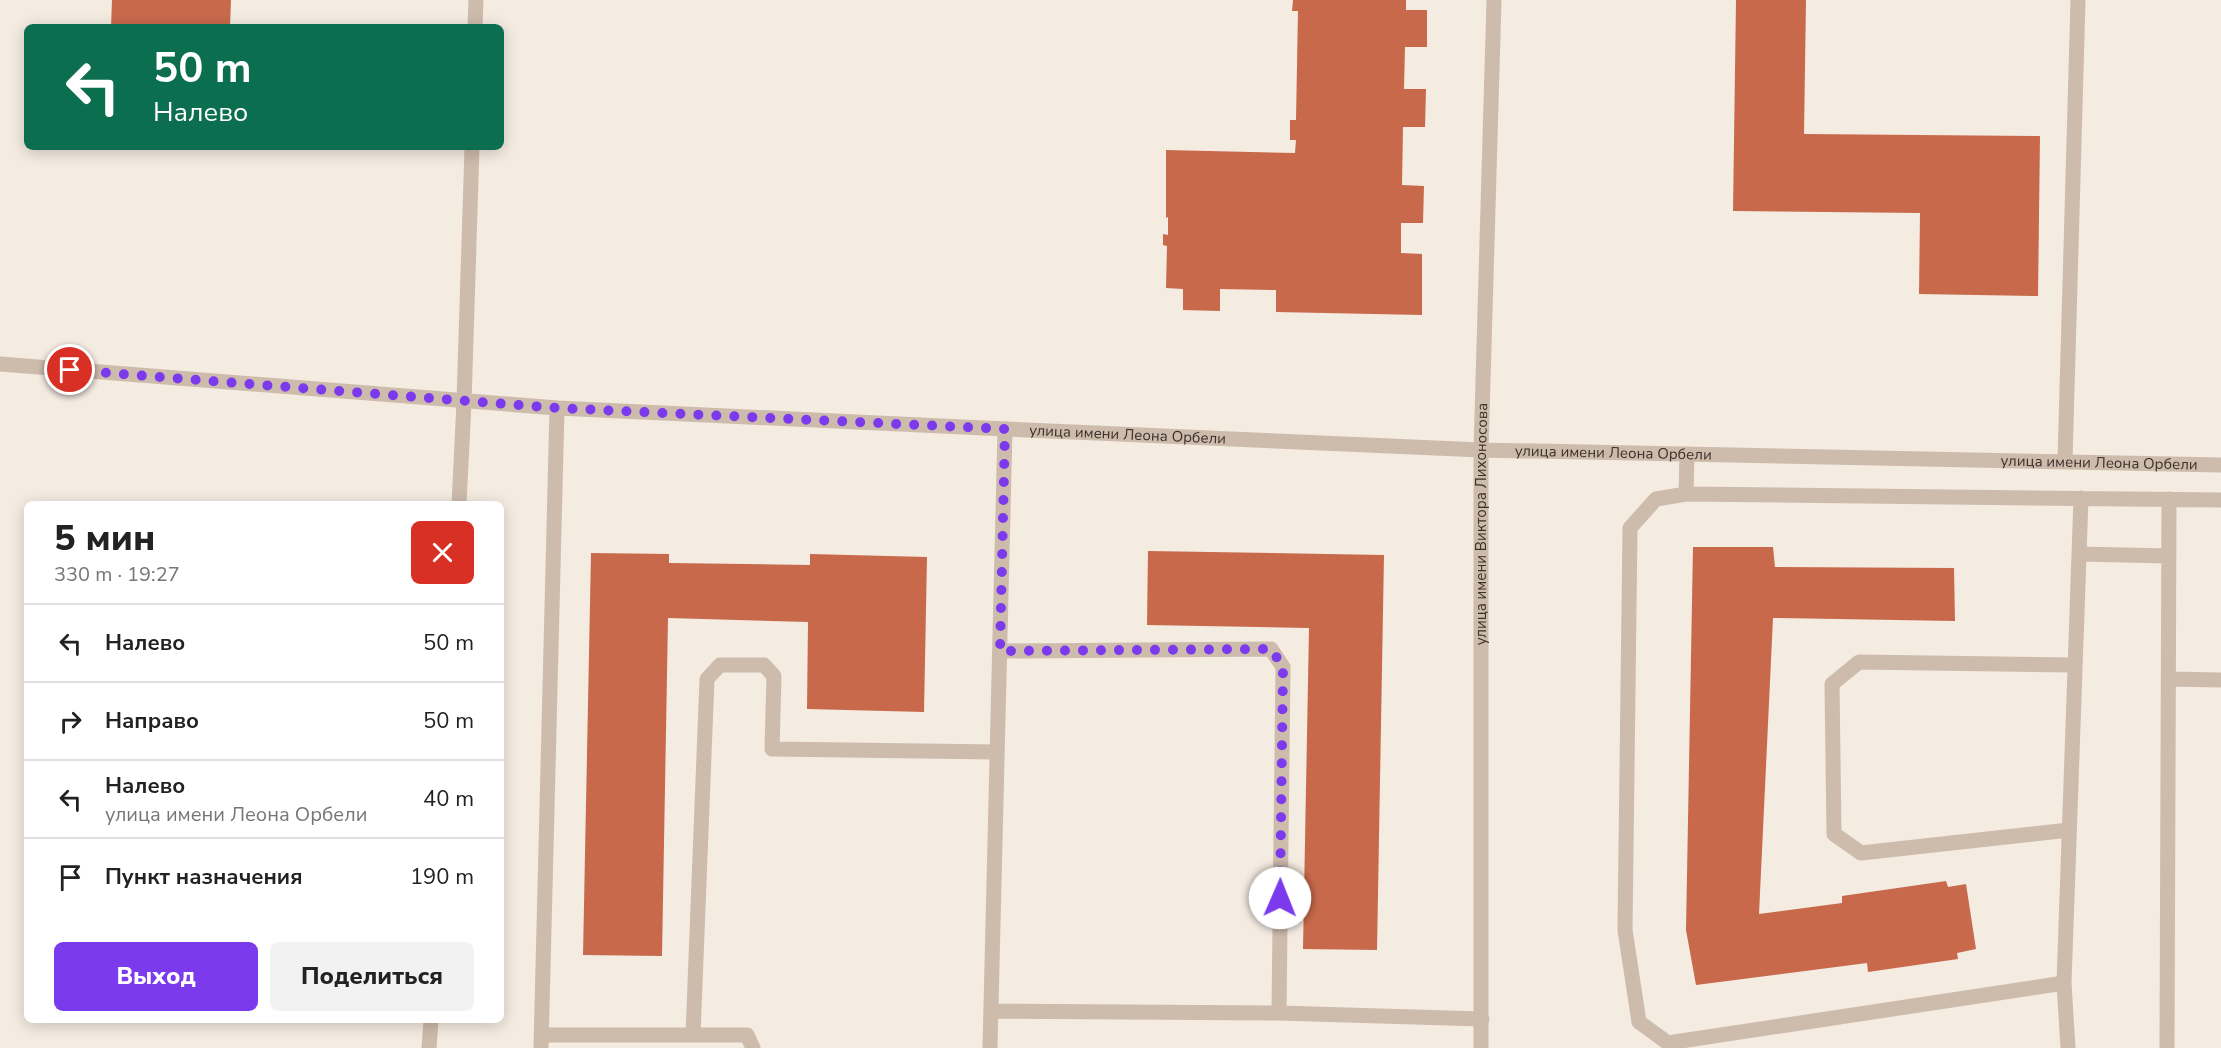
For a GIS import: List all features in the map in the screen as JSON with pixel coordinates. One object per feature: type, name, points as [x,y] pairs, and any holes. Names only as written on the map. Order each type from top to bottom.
[{"type":"street","points":[[475,24],[476,0]]},
{"type":"street","name":"улица имени Виктора Лихоносова","points":[[1481,1048],[1481,450],[1494,0]]},
{"type":"street","points":[[2065,461],[2078,0]]},
{"type":"street","points":[[459,501],[472,150]]},
{"type":"street","name":"улица имени Леона Орбели","points":[[0,364],[464,402],[1005,429],[1481,450],[2221,465]]},
{"type":"street","points":[[557,408],[542,1042],[693,1035],[747,1035],[753,1048]]},
{"type":"street","points":[[990,1048],[1005,429]]},
{"type":"street","points":[[1686,494],[1687,454]]},
{"type":"street","points":[[2064,983],[1668,1043],[1639,1022],[1625,930],[1630,528],[1656,499],[1686,494],[2221,500]]},
{"type":"street","points":[[2068,1048],[2064,983],[2081,498]]},
{"type":"street","points":[[2167,1048],[2169,499]]},
{"type":"street","points":[[2079,554],[2169,556]]},
{"type":"street","points":[[1000,651],[1271,649],[1283,667],[1279,1013]]},
{"type":"street","points":[[2069,830],[1861,853],[1834,834],[1832,684],[1859,662],[2075,665]]},
{"type":"street","points":[[693,1035],[707,679],[720,665],[764,665],[774,676],[772,749],[997,752]]},
{"type":"street","points":[[2169,679],[2221,680]]},
{"type":"street","points":[[991,1011],[1279,1013],[1482,1019]]},
{"type":"street","points":[[429,1048],[431,1023]]},
{"type":"building","points":[[112,0],[231,0],[230,24],[111,24]]},
{"type":"building","points":[[1293,0],[1406,0],[1406,10],[1427,10],[1427,47],[1405,47],[1404,89],[1426,89],[1425,127],[1403,127],[1402,185],[1424,186],[1423,223],[1401,223],[1401,253],[1422,254],[1422,315],[1276,312],[1276,290],[1220,289],[1220,311],[1183,310],[1183,289],[1166,288],[1167,246],[1163,245],[1163,234],[1168,235],[1166,150],[1295,153],[1296,140],[1290,140],[1290,120],[1296,120],[1298,11],[1292,11]]},
{"type":"building","points":[[1736,0],[1806,0],[1804,134],[2040,136],[2038,296],[1919,294],[1920,213],[1733,211]]},
{"type":"building","points":[[1693,547],[1773,547],[1775,567],[1954,568],[1955,621],[1773,618],[1759,914],[1842,903],[1842,896],[1946,881],[1948,887],[1966,884],[1976,949],[1957,953],[1958,959],[1868,972],[1867,963],[1696,985],[1686,930]]},
{"type":"building","points":[[1148,551],[1384,555],[1377,950],[1303,949],[1309,628],[1147,625]]},
{"type":"building","points":[[591,553],[669,554],[669,563],[810,565],[810,554],[927,557],[924,712],[807,709],[808,622],[668,618],[662,956],[583,955]]},
{"type":"route","points":[[70,370],[557,408],[1005,429],[1000,651],[1271,649],[1283,667],[1280,898]]}]
